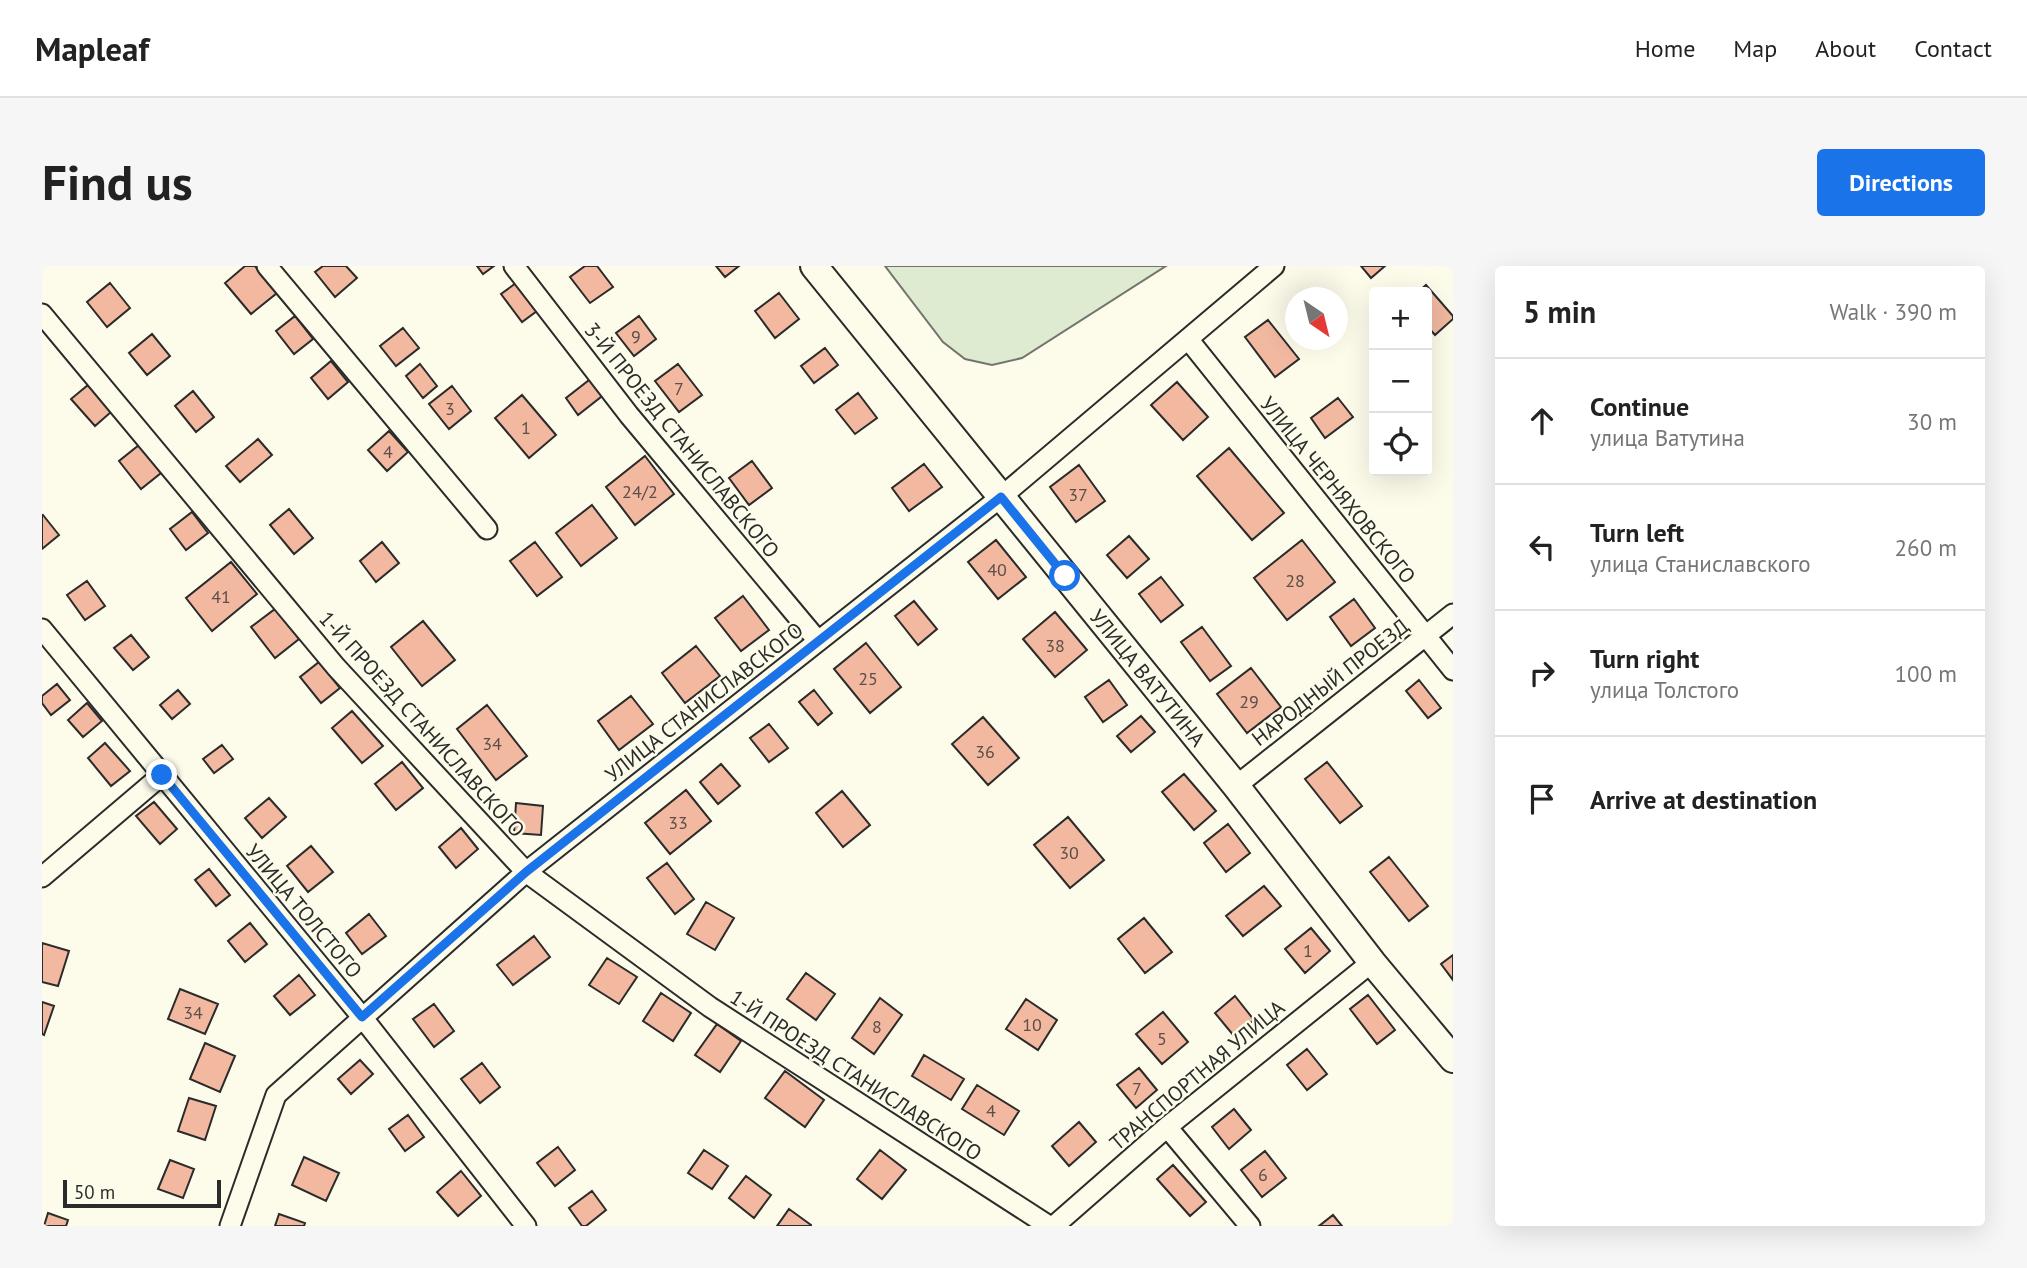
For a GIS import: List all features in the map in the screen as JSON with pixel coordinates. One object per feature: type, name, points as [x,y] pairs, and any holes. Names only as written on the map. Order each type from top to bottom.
[{"type":"street","points":[[267,266],[487,529]]},
{"type":"street","name":"3-Й ПРОЕЗД СТАНИСЛАВСКОГО","points":[[514,266],[629,415],[818,641]]},
{"type":"street","name":"УЛИЦА ВАТУТИНА","points":[[814,266],[1236,786],[1372,962],[1453,1059]]},
{"type":"street","name":"УЛИЦА СТАНИСЛАВСКОГО","points":[[230,1226],[276,1095],[526,872],[1001,497],[1275,266]]},
{"type":"street","name":"1-Й ПРОЕЗД СТАНИСЛАВСКОГО","points":[[42,314],[337,667],[526,872],[710,1007],[1049,1226]]},
{"type":"street","name":"УЛИЦА ЧЕРНЯХОВСКОГО","points":[[1188,339],[1453,670]]},
{"type":"street","name":"НАРОДНЫЙ ПРОЕЗД","points":[[1236,786],[1453,614]]},
{"type":"street","name":"УЛИЦА ТОЛСТОГО","points":[[42,629],[362,1017],[526,1226]]},
{"type":"street","points":[[42,877],[162,775]]},
{"type":"street","name":"ТРАНСПОРТНАЯ УЛИЦА","points":[[1054,1226],[1167,1128],[1372,962]]},
{"type":"street","points":[[1167,1128],[1251,1226]]},
{"type":"green space","points":[[885,266],[1166,266],[1022,358],[992,365],[965,359],[943,342]]},
{"type":"building","points":[[245,266],[255,266],[277,293],[251,314],[225,283]]},
{"type":"building","points":[[323,266],[346,266],[357,278],[335,297],[315,272]]},
{"type":"building","points":[[477,266],[494,266],[483,274]]},
{"type":"building","points":[[585,266],[597,266],[613,287],[590,303],[570,277]]},
{"type":"building","points":[[716,266],[739,266],[725,277]]},
{"type":"building","points":[[1361,266],[1385,266],[1371,278]]},
{"type":"building","points":[[110,283],[130,308],[107,327],[87,302]]},
{"type":"building","points":[[516,283],[537,311],[522,322],[501,294]]},
{"type":"building","points":[[1432,292],[1453,316],[1435,335],[1432,332]]},
{"type":"building","points":[[779,293],[799,319],[775,338],[755,311]]},
{"type":"building","points":[[295,316],[313,339],[294,354],[276,331]]},
{"type":"building","points":[[639,316],[656,339],[634,356],[616,333]]},
{"type":"building","points":[[1268,320],[1285,341],[1285,350],[1292,350],[1299,359],[1275,377],[1245,337]]},
{"type":"building","points":[[403,328],[419,348],[396,366],[380,346]]},
{"type":"building","points":[[152,334],[170,356],[147,375],[129,353]]},
{"type":"building","points":[[825,348],[838,365],[814,383],[801,366]]},
{"type":"building","points":[[331,361],[348,382],[328,399],[311,378]]},
{"type":"building","points":[[420,364],[437,386],[423,398],[406,376]]},
{"type":"building","points":[[678,364],[702,395],[679,412],[655,381]]},
{"type":"building","points":[[593,377],[606,393],[578,415],[566,398]]},
{"type":"building","points":[[1177,382],[1208,417],[1183,440],[1151,405]]},
{"type":"building","points":[[88,385],[111,412],[95,426],[71,399]]},
{"type":"building","points":[[452,386],[471,411],[449,429],[429,404]]},
{"type":"building","points":[[193,391],[214,417],[196,432],[175,406]]},
{"type":"building","points":[[858,393],[877,418],[855,434],[836,410]]},
{"type":"building","points":[[522,395],[556,435],[529,458],[495,418]]},
{"type":"building","points":[[1338,398],[1353,417],[1325,438],[1311,418]]},
{"type":"building","points":[[389,431],[408,452],[387,471],[368,450]]},
{"type":"building","points":[[258,439],[272,455],[240,482],[226,466]]},
{"type":"building","points":[[139,445],[161,473],[141,489],[119,461]]},
{"type":"building","points":[[1229,448],[1284,513],[1252,540],[1197,476]]},
{"type":"building","points":[[645,456],[674,494],[635,525],[606,487]]},
{"type":"building","points":[[752,461],[772,488],[749,505],[729,478]]},
{"type":"building","points":[[924,464],[942,487],[909,511],[892,488]]},
{"type":"building","points":[[1079,465],[1105,501],[1076,522],[1050,487]]},
{"type":"building","points":[[592,505],[617,538],[581,566],[556,533]]},
{"type":"building","points":[[289,509],[313,538],[294,554],[270,525]]},
{"type":"building","points":[[192,512],[208,533],[186,550],[170,529]]},
{"type":"building","points":[[42,516],[59,535],[42,549]]},
{"type":"building","points":[[1129,536],[1149,559],[1127,578],[1107,555]]},
{"type":"building","points":[[996,540],[1026,577],[998,599],[968,562]]},
{"type":"building","points":[[1302,540],[1335,582],[1287,620],[1254,578]]},
{"type":"building","points":[[382,542],[399,563],[376,582],[360,561]]},
{"type":"building","points":[[535,542],[562,577],[537,596],[510,561]]},
{"type":"building","points":[[231,562],[257,594],[212,631],[186,598]]},
{"type":"building","points":[[1161,577],[1183,605],[1161,622],[1139,594]]},
{"type":"building","points":[[87,581],[105,606],[85,620],[67,595]]},
{"type":"building","points":[[743,596],[769,630],[741,651],[715,618]]},
{"type":"building","points":[[1354,599],[1375,628],[1351,646],[1330,617]]},
{"type":"building","points":[[914,601],[937,629],[918,645],[895,616]]},
{"type":"building","points":[[275,609],[299,639],[275,658],[251,627]]},
{"type":"building","points":[[1055,612],[1087,650],[1055,677],[1023,639]]},
{"type":"building","points":[[423,621],[455,660],[422,686],[391,647]]},
{"type":"building","points":[[1202,627],[1231,666],[1210,681],[1181,642]]},
{"type":"building","points":[[131,635],[149,657],[133,670],[114,648]]},
{"type":"building","points":[[866,643],[901,687],[870,713],[834,669]]},
{"type":"building","points":[[696,646],[720,676],[685,703],[662,673]]},
{"type":"building","points":[[319,662],[340,688],[321,703],[300,677]]},
{"type":"building","points":[[1251,668],[1281,707],[1247,733],[1217,694]]},
{"type":"building","points":[[1109,680],[1127,705],[1103,722],[1085,697]]},
{"type":"building","points":[[1419,680],[1441,708],[1428,718],[1406,691]]},
{"type":"building","points":[[57,684],[70,700],[51,715],[42,703],[42,696]]},
{"type":"building","points":[[178,690],[190,704],[172,719],[160,705]]},
{"type":"building","points":[[814,690],[832,713],[818,725],[799,702]]},
{"type":"building","points":[[631,696],[653,724],[619,750],[598,721]]},
{"type":"building","points":[[87,703],[102,721],[83,737],[68,720]]},
{"type":"building","points":[[487,705],[527,756],[496,780],[457,729]]},
{"type":"building","points":[[352,711],[383,746],[362,763],[332,728]]},
{"type":"building","points":[[1141,716],[1155,732],[1131,752],[1117,736]]},
{"type":"building","points":[[983,717],[1019,758],[988,785],[952,744]]},
{"type":"building","points":[[769,724],[788,748],[769,762],[750,738]]},
{"type":"building","points":[[105,743],[130,771],[111,786],[88,758]]},
{"type":"building","points":[[222,745],[233,759],[214,773],[203,759]]},
{"type":"building","points":[[402,762],[423,788],[396,810],[375,784]]},
{"type":"building","points":[[1327,762],[1362,806],[1340,823],[1305,779]]},
{"type":"building","points":[[721,764],[740,786],[718,804],[700,782]]},
{"type":"building","points":[[1184,774],[1216,811],[1194,830],[1162,792]]},
{"type":"building","points":[[686,790],[711,821],[670,854],[645,823]]},
{"type":"building","points":[[842,791],[870,825],[843,847],[816,813]]},
{"type":"building","points":[[269,798],[286,817],[262,838],[245,818]]},
{"type":"building","points":[[154,802],[177,829],[160,844],[136,816]]},
{"type":"building","points":[[516,803],[543,806],[541,835],[514,833]]},
{"type":"building","points":[[1068,817],[1104,860],[1070,888],[1034,845]]},
{"type":"building","points":[[1228,824],[1250,853],[1226,872],[1204,843]]},
{"type":"building","points":[[461,828],[478,849],[456,868],[439,847]]},
{"type":"building","points":[[311,846],[333,872],[308,892],[287,866]]},
{"type":"building","points":[[1389,857],[1428,906],[1409,921],[1370,872]]},
{"type":"building","points":[[667,863],[694,899],[675,914],[647,878]]},
{"type":"building","points":[[209,869],[230,895],[216,906],[195,880]]},
{"type":"building","points":[[1264,886],[1281,906],[1243,936],[1226,916]]},
{"type":"building","points":[[706,902],[734,918],[715,950],[687,934]]},
{"type":"building","points":[[369,914],[386,936],[362,954],[346,933]]},
{"type":"building","points":[[1144,918],[1172,952],[1145,973],[1118,939]]},
{"type":"building","points":[[250,923],[267,944],[245,962],[228,941]]},
{"type":"building","points":[[1311,928],[1330,951],[1305,973],[1285,949]]},
{"type":"building","points":[[534,936],[550,957],[513,985],[497,965]]},
{"type":"building","points":[[42,943],[69,951],[58,986],[42,982]]},
{"type":"building","points":[[1453,955],[1453,980],[1441,964]]},
{"type":"building","points":[[607,958],[637,977],[619,1004],[589,985]]},
{"type":"building","points":[[806,973],[835,994],[816,1020],[787,999]]},
{"type":"building","points":[[299,975],[315,995],[290,1015],[274,996]]},
{"type":"building","points":[[180,989],[218,1004],[205,1034],[168,1019]]},
{"type":"building","points":[[661,993],[691,1013],[673,1041],[643,1021]]},
{"type":"building","points":[[1368,995],[1395,1030],[1377,1044],[1350,1009]]},
{"type":"building","points":[[1235,996],[1254,1020],[1234,1036],[1215,1013]]},
{"type":"building","points":[[880,998],[902,1015],[874,1054],[852,1038]]},
{"type":"building","points":[[1026,999],[1057,1020],[1038,1050],[1006,1029]]},
{"type":"building","points":[[42,1002],[54,1006],[44,1035],[42,1034]]},
{"type":"building","points":[[434,1004],[454,1031],[434,1047],[413,1019]]},
{"type":"building","points":[[1163,1012],[1188,1042],[1162,1064],[1136,1034]]},
{"type":"building","points":[[717,1024],[741,1041],[720,1072],[695,1055]]},
{"type":"building","points":[[205,1043],[235,1056],[220,1092],[190,1079]]},
{"type":"building","points":[[1307,1049],[1327,1074],[1307,1090],[1287,1065]]},
{"type":"building","points":[[924,1055],[964,1079],[951,1100],[912,1076]]},
{"type":"building","points":[[360,1060],[373,1074],[351,1094],[338,1079]]},
{"type":"building","points":[[482,1063],[500,1087],[480,1103],[461,1079]]},
{"type":"building","points":[[1139,1068],[1157,1090],[1136,1108],[1117,1085]]},
{"type":"building","points":[[785,1071],[824,1100],[805,1127],[765,1098]]},
{"type":"building","points":[[977,1085],[1019,1111],[1004,1135],[962,1109]]},
{"type":"building","points":[[189,1098],[216,1106],[205,1140],[178,1131]]},
{"type":"building","points":[[1234,1109],[1251,1130],[1229,1149],[1212,1127]]},
{"type":"building","points":[[408,1115],[424,1137],[405,1151],[389,1129]]},
{"type":"building","points":[[1079,1122],[1096,1142],[1069,1166],[1052,1146]]},
{"type":"building","points":[[558,1147],[575,1170],[555,1186],[537,1163]]},
{"type":"building","points":[[704,1150],[728,1166],[712,1189],[688,1173]]},
{"type":"building","points":[[880,1150],[906,1170],[882,1199],[857,1179]]},
{"type":"building","points":[[1265,1151],[1286,1178],[1262,1197],[1241,1170]]},
{"type":"building","points":[[304,1157],[339,1173],[326,1201],[292,1185]]},
{"type":"building","points":[[170,1160],[194,1169],[183,1198],[158,1189]]},
{"type":"building","points":[[1173,1165],[1206,1202],[1190,1216],[1157,1179]]},
{"type":"building","points":[[461,1171],[481,1196],[458,1216],[437,1192]]},
{"type":"building","points":[[746,1176],[771,1195],[754,1218],[729,1198]]},
{"type":"building","points":[[592,1191],[606,1210],[586,1226],[582,1226],[569,1208]]},
{"type":"building","points":[[789,1209],[811,1225],[811,1226],[777,1226]]},
{"type":"building","points":[[48,1213],[68,1220],[66,1226],[44,1226]]},
{"type":"building","points":[[279,1214],[305,1223],[304,1226],[275,1226]]},
{"type":"building","points":[[1333,1215],[1342,1226],[1319,1226]]},
{"type":"route","points":[[162,775],[362,1017],[526,872],[1001,497],[1065,576]]}]
